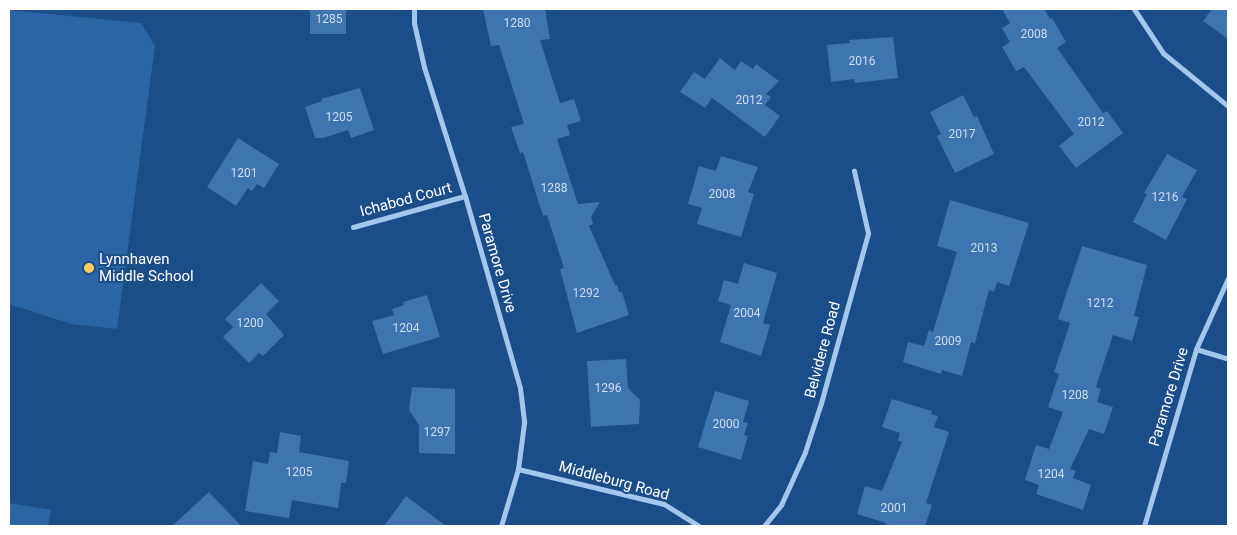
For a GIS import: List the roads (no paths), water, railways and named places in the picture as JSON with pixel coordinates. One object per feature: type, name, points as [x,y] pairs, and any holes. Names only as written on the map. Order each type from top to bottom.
[{"type":"street","name":"Paramore Drive","points":[[414,9],[414,23],[424,66],[465,196],[520,388],[524,423],[518,469],[501,526]]},
{"type":"street","points":[[1134,9],[1163,53],[1228,106]]},
{"type":"street","name":"Belvidere Road","points":[[764,526],[781,505],[805,452],[821,403],[868,233],[854,172]]},
{"type":"street","name":"Ichabod Court","points":[[353,227],[465,196]]},
{"type":"street","name":"Paramore Drive","points":[[1144,526],[1196,349],[1228,278]]},
{"type":"street","points":[[1196,349],[1228,359]]},
{"type":"street","name":"Middleburg Road","points":[[518,469],[664,504],[699,526]]},
{"type":"place","name":"Lynnhaven Middle School","points":[[89,268]]}]
